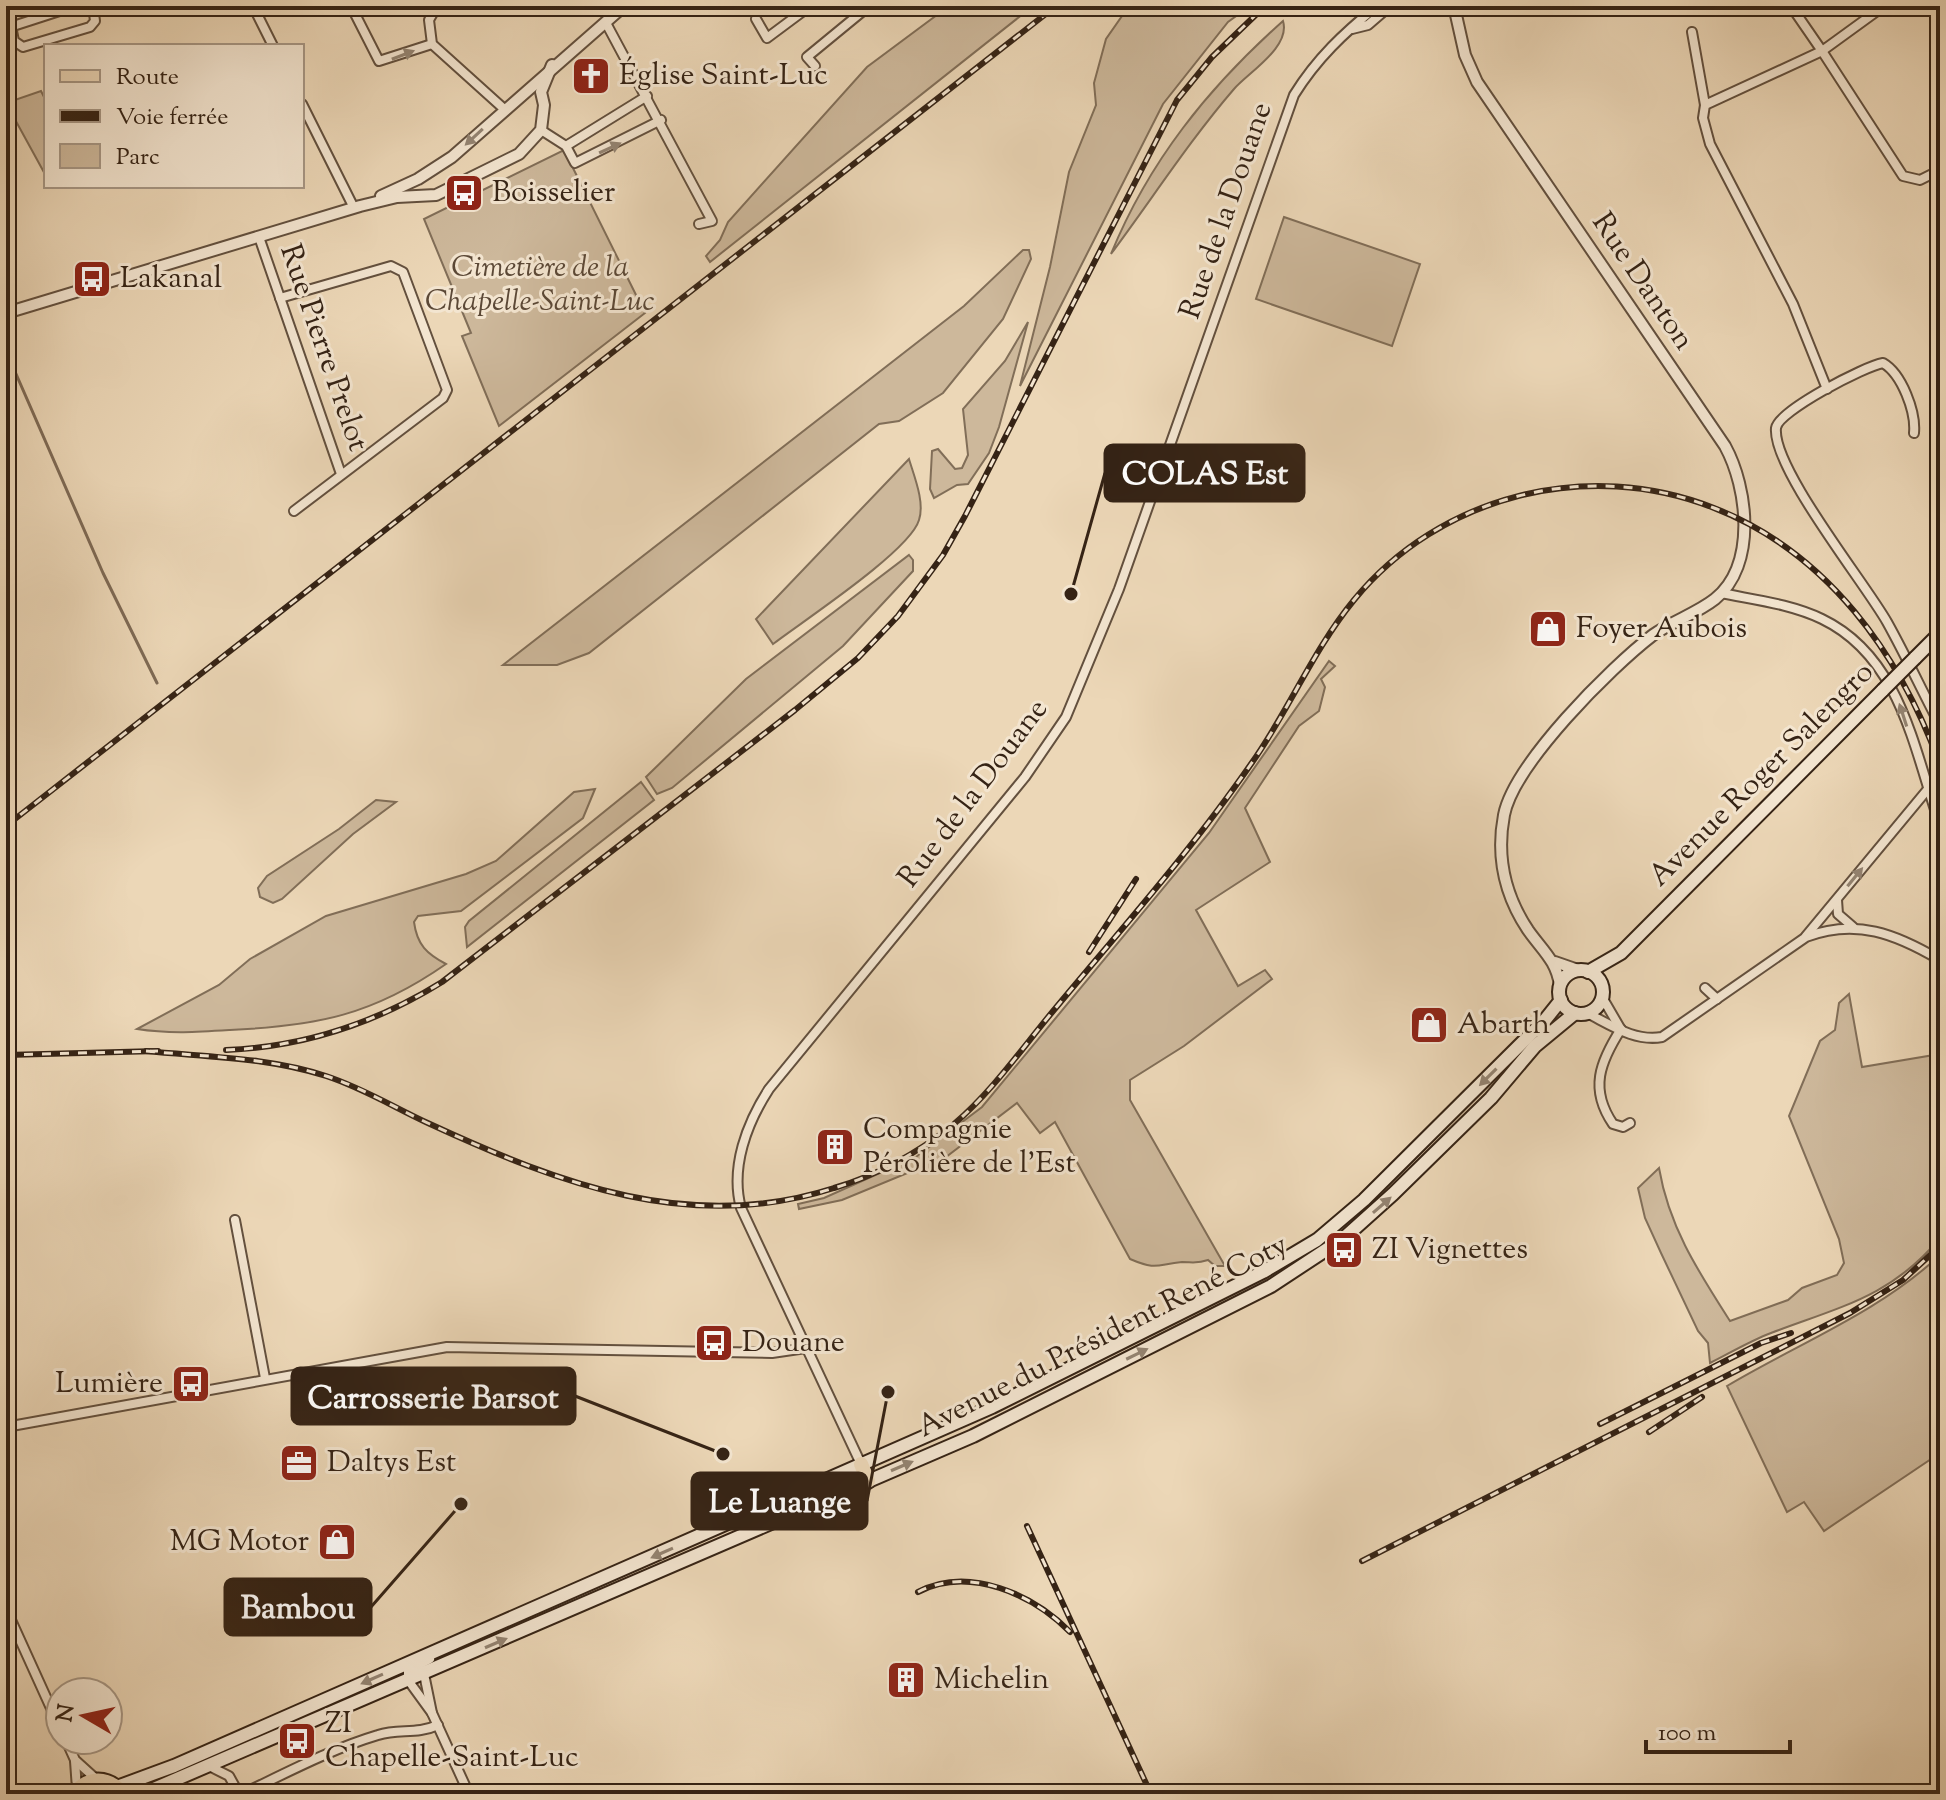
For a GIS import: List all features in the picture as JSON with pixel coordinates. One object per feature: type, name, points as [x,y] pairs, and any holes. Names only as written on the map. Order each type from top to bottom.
[{"type":"main road","name":"Avenue Roger Salengro","points":[[1602,991],[1621,953],[1940,633]]},
{"type":"main road","name":"Avenue Roger Salengro","points":[[1584,971],[1621,953]]},
{"type":"main road","points":[[1584,971],[1602,991],[1597,1007],[1581,1013],[1561,1000],[1560,986],[1568,975],[1584,971]]},
{"type":"main road","name":"Avenue du Président René Coty","points":[[120,1790],[992,1407],[1263,1272],[1317,1240],[1433,1133],[1561,1000]]},
{"type":"main road","name":"Avenue du Président René Coty","points":[[142,1794],[211,1767],[868,1481],[1042,1401],[1236,1305],[1316,1258],[1393,1194],[1491,1098],[1535,1046],[1581,1013]]},
{"type":"main road","points":[[861,1464],[868,1481]]},
{"type":"main road","points":[[161,1794],[180,1778]]},
{"type":"main road","points":[[76,1792],[98,1780],[120,1790]]},
{"type":"street","points":[[7,6],[14,41],[23,47],[90,27],[95,21],[93,6]]},
{"type":"street","points":[[9,28],[75,6]]},
{"type":"street","points":[[253,6],[272,44]]},
{"type":"street","points":[[351,6],[379,61],[432,44]]},
{"type":"street","points":[[437,6],[429,20],[428,33],[432,44],[503,108]]},
{"type":"street","points":[[756,19],[767,38],[810,6]]},
{"type":"street","points":[[815,66],[807,57],[869,6]]},
{"type":"street","name":"Rue de la Douane","points":[[861,1464],[739,1199],[738,1173],[749,1126],[769,1089],[1025,777],[1065,719],[1119,589],[1294,95],[1312,65],[1377,6]]},
{"type":"street","name":"Rue de la Douane","points":[[1347,30],[1368,25],[1390,6]]},
{"type":"street","points":[[1791,6],[1903,176],[1920,180],[1940,170]]},
{"type":"street","points":[[1705,105],[1822,51],[1884,6]]},
{"type":"street","name":"Rue Danton","points":[[1453,7],[1465,55],[1477,82],[1734,461],[1742,488],[1742,538],[1737,565],[1721,593]]},
{"type":"street","points":[[357,207],[418,179],[452,157],[552,65],[606,23],[617,8]]},
{"type":"street","points":[[606,23],[661,120],[712,221],[699,224]]},
{"type":"street","points":[[1692,32],[1705,105],[1703,118],[1710,144],[1793,304],[1827,389]]},
{"type":"street","points":[[6,313],[357,207],[397,197],[436,195],[517,155],[541,130],[544,105],[541,92],[552,65]]},
{"type":"street","points":[[525,90],[541,92]]},
{"type":"street","points":[[566,146],[647,96]]},
{"type":"street","points":[[304,108],[357,207]]},
{"type":"street","points":[[541,130],[566,146],[575,163],[661,120]]},
{"type":"street","points":[[418,179],[415,189],[423,197]]},
{"type":"street","name":"Rue Pierre Prelot","points":[[259,237],[341,474]]},
{"type":"street","points":[[280,298],[391,266],[403,272],[447,390],[443,398],[294,511]]},
{"type":"street","points":[[1914,433],[1915,417],[1891,368],[1883,363],[1827,389],[1781,417],[1776,426],[1779,443],[1795,479],[1888,623],[1940,725]]},
{"type":"street","points":[[1560,986],[1555,962],[1529,931],[1506,886],[1500,863],[1509,797],[1522,771],[1546,740],[1629,657],[1654,634],[1721,593],[1786,606],[1821,619],[1852,636],[1876,662],[1898,699],[1940,825]]},
{"type":"street","points":[[1581,1013],[1640,1038],[1662,1037],[1806,937],[1928,789]]},
{"type":"street","points":[[1837,900],[1838,914],[1854,927]]},
{"type":"street","points":[[1806,937],[1833,928],[1854,927],[1892,934],[1940,960]]},
{"type":"street","points":[[1555,962],[1584,971]]},
{"type":"street","points":[[1705,988],[1717,999]]},
{"type":"street","points":[[1602,991],[1621,1029]]},
{"type":"street","points":[[1621,1029],[1603,1059],[1599,1094],[1613,1124],[1623,1127],[1630,1123]]},
{"type":"street","points":[[235,1220],[265,1378]]},
{"type":"street","points":[[6,1427],[447,1347],[756,1353],[806,1348]]},
{"type":"street","points":[[6,1609],[44,1693]]},
{"type":"street","name":"Avenue du Président René Coty","points":[[408,1680],[408,1671],[450,1645]]},
{"type":"street","points":[[424,1674],[432,1713]]},
{"type":"street","points":[[408,1680],[432,1713],[469,1794]]},
{"type":"street","points":[[211,1767],[229,1776],[240,1794],[313,1760],[382,1733],[414,1734],[438,1725]]},
{"type":"street","points":[[73,1756],[76,1792]]},
{"type":"street","points":[[75,1760],[98,1780]]},
{"type":"green space","points":[[949,6],[1033,6],[710,262],[706,256],[720,240],[728,222],[867,67]]},
{"type":"green space","points":[[1129,6],[1250,6],[1228,22],[1163,104],[1020,386],[1050,267],[1069,172],[1096,105],[1094,83],[1106,39]]},
{"type":"green space","points":[[1283,21],[1284,31],[1275,49],[1218,108],[1111,254],[1143,188],[1183,128],[1230,73]]},
{"type":"green space","points":[[41,91],[44,97],[44,172],[6,103]]},
{"type":"green space","name":"Cimetière de la Chapelle-Saint-Luc","points":[[564,150],[645,313],[499,426],[462,336],[471,333],[424,219]]},
{"type":"green space","points":[[1284,217],[1420,264],[1392,346],[1256,299]]},
{"type":"green space","points":[[1023,250],[1029,250],[1031,259],[1003,319],[943,393],[899,421],[879,424],[589,653],[557,665],[503,665],[964,306]]},
{"type":"green space","points":[[1028,322],[989,453],[968,484],[957,485],[934,498],[930,489],[932,451],[938,449],[955,469],[962,468],[968,455],[963,409],[1005,361]]},
{"type":"green space","points":[[909,459],[921,505],[919,520],[911,533],[877,567],[773,644],[756,619]]},
{"type":"green space","points":[[909,555],[913,560],[913,571],[843,646],[672,788],[657,794],[646,777],[746,679]]},
{"type":"green space","points":[[1329,661],[1335,666],[1321,679],[1325,687],[1319,711],[1299,726],[1245,808],[1270,862],[1196,910],[1238,986],[1265,970],[1272,979],[1184,1046],[1130,1080],[1130,1100],[1225,1266],[1215,1266],[1208,1260],[1152,1266],[1130,1259],[1055,1122],[1040,1133],[1017,1103],[929,1170],[917,1169],[842,1200],[799,1209],[798,1204],[824,1198],[916,1157],[982,1107],[1209,833]]},
{"type":"green space","points":[[641,782],[654,800],[467,947],[465,927],[469,921]]},
{"type":"green space","points":[[595,789],[583,818],[461,911],[418,916],[414,922],[420,943],[446,964],[394,995],[343,1015],[290,1025],[195,1032],[137,1029],[219,985],[250,959],[326,916],[466,874],[496,861],[574,792]]},
{"type":"green space","points":[[376,800],[396,802],[353,834],[282,899],[273,903],[260,897],[258,888],[267,876],[339,829]]},
{"type":"green space","points":[[1849,994],[1862,1067],[1940,1054],[1940,1238],[1902,1274],[1863,1298],[1763,1336],[1710,1363],[1708,1343],[1698,1331],[1645,1218],[1638,1188],[1659,1168],[1677,1229],[1730,1321],[1788,1300],[1802,1288],[1837,1275],[1844,1263],[1839,1239],[1789,1116],[1820,1041],[1835,1030],[1839,1003]]},
{"type":"green space","points":[[1940,1255],[1940,1453],[1824,1531],[1804,1502],[1787,1512],[1727,1386],[1864,1311],[1916,1276]]},
{"type":"waterway","points":[[6,351],[103,573],[157,683]]},
{"type":"railway","points":[[6,826],[1056,6]]},
{"type":"railway","points":[[226,1050],[283,1044],[338,1030],[391,1010],[442,982],[858,658],[898,616],[943,555],[1177,100],[1212,57],[1265,6]]},
{"type":"railway","points":[[146,1051],[259,1061],[326,1076],[528,1166],[627,1196],[678,1204],[729,1206],[781,1201],[834,1188],[866,1176],[897,1162],[941,1134],[969,1111],[996,1082],[1206,826],[1264,744],[1339,619],[1389,564],[1429,534],[1472,512],[1519,496],[1567,487],[1617,487],[1666,493],[1714,508],[1755,527],[1791,551],[1825,579],[1881,647],[1904,684],[1940,765]]},
{"type":"railway","points":[[1089,952],[1136,879]]},
{"type":"railway","points":[[6,1055],[158,1051]]},
{"type":"railway","points":[[1362,1561],[1850,1313],[1903,1280],[1940,1246]]},
{"type":"railway","points":[[1600,1424],[1761,1343],[1791,1333]]},
{"type":"railway","points":[[1649,1432],[1702,1397]]},
{"type":"railway","points":[[1027,1526],[1151,1794]]},
{"type":"railway","points":[[918,1592],[938,1584],[958,1582],[1000,1588],[1038,1606],[1070,1632]]},
{"type":"place","name":"Église Saint-Luc","points":[[591,76]]},
{"type":"place","name":"Boisselier","points":[[464,193]]},
{"type":"place","name":"Lakanal","points":[[92,279]]},
{"type":"place","name":"COLAS Est","points":[[1071,594]]},
{"type":"place","name":"Foyer Aubois","points":[[1548,629]]},
{"type":"place","name":"Abarth","points":[[1429,1025]]},
{"type":"place","name":"Compagnie Pérolière de l'Est","points":[[835,1147]]},
{"type":"place","name":"ZI Vignettes","points":[[1344,1250]]},
{"type":"place","name":"Douane","points":[[714,1343]]},
{"type":"place","name":"Lumière","points":[[191,1384]]},
{"type":"place","name":"Le Luange","points":[[888,1392]]},
{"type":"place","name":"Carrosserie Barsot","points":[[723,1454]]},
{"type":"place","name":"Daltys Est","points":[[299,1463]]},
{"type":"place","name":"Bambou","points":[[461,1504]]},
{"type":"place","name":"MG Motor","points":[[337,1542]]},
{"type":"place","name":"Michelin","points":[[906,1680]]},
{"type":"place","name":"ZI Chapelle-Saint-Luc","points":[[297,1741]]}]
